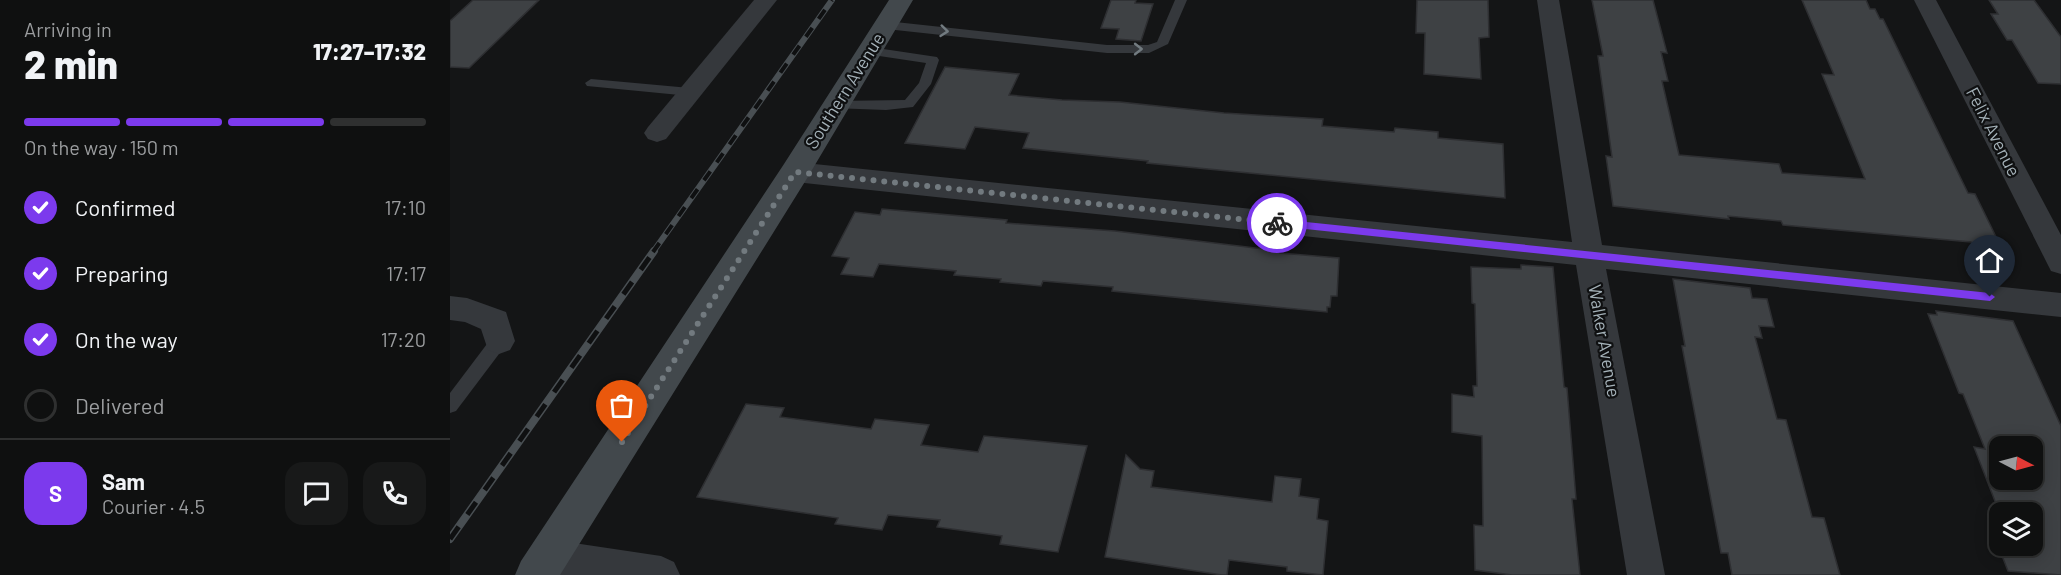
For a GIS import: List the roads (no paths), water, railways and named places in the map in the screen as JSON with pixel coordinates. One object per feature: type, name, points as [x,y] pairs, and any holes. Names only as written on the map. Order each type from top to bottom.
[{"type":"main road","name":"Southern Avenue","points":[[542,566],[886,26]]},
{"type":"street","points":[[657,133],[765,0]]},
{"type":"street","name":"Walker Avenue","points":[[1548,0],[1589,256],[1646,575]]},
{"type":"street","name":"Felix Avenue","points":[[1925,0],[2061,263]]},
{"type":"street","points":[[795,172],[2061,304]]},
{"type":"street","points":[[450,308],[467,309],[495,321],[499,341]]},
{"type":"street","points":[[542,566],[662,575]]},
{"type":"lane","points":[[886,26],[1107,49],[1149,49],[1162,44],[1181,0]]},
{"type":"lane","points":[[836,105],[909,104],[925,84],[933,60],[886,26]]},
{"type":"lane","points":[[591,83],[690,92]]},
{"type":"lane","points":[[450,406],[499,341]]},
{"type":"railway","points":[[653,252],[832,0]]},
{"type":"railway","points":[[450,539],[654,251]]}]
